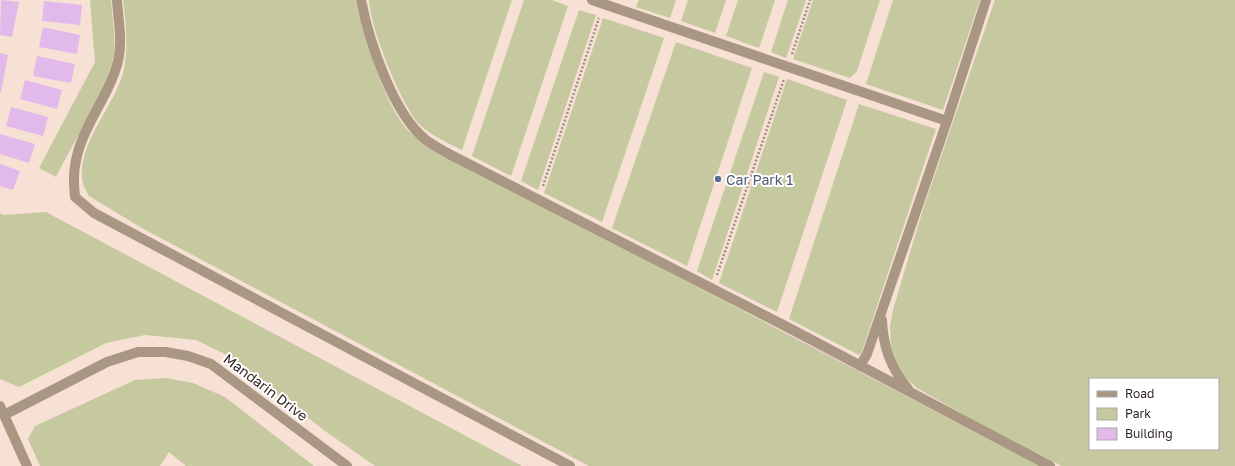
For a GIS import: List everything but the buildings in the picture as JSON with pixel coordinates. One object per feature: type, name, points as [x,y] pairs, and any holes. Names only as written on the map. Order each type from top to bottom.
[{"type":"street","points":[[117,0],[121,46],[118,61],[106,93],[84,135],[75,166],[75,197],[82,205],[101,217],[570,466]]},
{"type":"street","points":[[361,0],[372,40],[391,91],[405,117],[426,140],[449,154],[860,366],[1050,466]]},
{"type":"street","points":[[592,0],[946,121]]},
{"type":"street","points":[[860,366],[867,354],[881,314],[986,0]]},
{"type":"street","points":[[881,314],[885,350],[900,379],[910,392]]},
{"type":"street","name":"Mandarin Drive","points":[[2,411],[107,362],[138,352],[166,352],[188,356],[211,364],[347,466]]},
{"type":"street","points":[[2,411],[27,466]]},
{"type":"path","points":[[716,280],[810,0]]},
{"type":"path","points":[[542,188],[604,4]]},
{"type":"green space","points":[[90,0],[111,0],[114,37],[113,58],[109,73],[96,103],[56,177],[39,168],[95,62]]},
{"type":"green space","points":[[123,0],[355,0],[374,64],[394,111],[405,127],[413,135],[435,150],[1040,466],[589,466],[140,227],[89,196],[82,179],[86,149],[98,123],[119,85],[125,64],[126,36]]},
{"type":"green space","points":[[369,0],[512,0],[462,150],[430,133],[420,125],[412,115],[388,65],[375,28]]},
{"type":"green space","points":[[524,0],[552,0],[568,6],[511,176],[472,156]]},
{"type":"green space","points":[[639,0],[676,0],[670,18],[636,7]]},
{"type":"green space","points":[[688,0],[726,0],[715,33],[681,21]]},
{"type":"green space","points":[[738,0],[775,0],[759,48],[726,36]]},
{"type":"green space","points":[[788,0],[806,0],[786,58],[771,52]]},
{"type":"green space","points":[[813,0],[880,0],[857,71],[850,78],[793,59]]},
{"type":"green space","points":[[893,0],[980,0],[943,110],[866,84]]},
{"type":"green space","points":[[995,0],[1235,0],[1235,466],[1062,466],[987,428],[917,388],[906,378],[897,363],[891,346],[890,326],[893,310],[923,209]]},
{"type":"green space","points":[[579,10],[596,15],[538,190],[521,181]]},
{"type":"green space","points":[[603,18],[664,38],[602,222],[544,193]]},
{"type":"green space","points":[[676,42],[752,68],[687,266],[612,228]]},
{"type":"green space","points":[[764,72],[779,77],[712,280],[697,271]]},
{"type":"green space","points":[[787,79],[847,100],[777,312],[719,283]]},
{"type":"green space","points":[[859,104],[936,129],[861,354],[859,355],[789,319]]},
{"type":"green space","points":[[46,212],[522,466],[375,466],[325,431],[229,356],[196,340],[145,335],[106,343],[19,387],[0,379],[0,213],[3,215]]},
{"type":"green space","points":[[166,378],[193,383],[225,397],[314,466],[186,466],[169,452],[160,466],[40,466],[28,439],[35,426],[135,380]]},
{"type":"place","name":"Car Park 1","points":[[718,179]]}]
